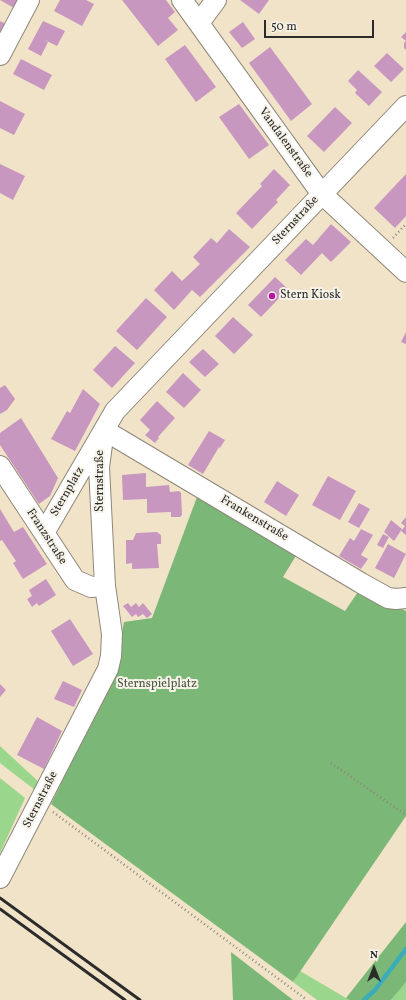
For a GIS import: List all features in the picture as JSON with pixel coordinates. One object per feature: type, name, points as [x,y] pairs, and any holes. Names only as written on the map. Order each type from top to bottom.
[{"type":"street","points":[[0,55],[29,0]]},
{"type":"street","name":"Vandalenstraße","points":[[182,0],[321,193],[406,272]]},
{"type":"street","points":[[199,23],[216,0]]},
{"type":"street","name":"Sternstraße","points":[[0,878],[108,669],[111,656],[112,634],[105,586],[99,468],[104,430],[115,411],[321,193],[406,106]]},
{"type":"street","name":"Sternplatz","points":[[44,533],[104,430]]},
{"type":"street","name":"Frankenstraße","points":[[104,430],[361,583],[388,598],[406,598]]},
{"type":"street","name":"Franzstraße","points":[[0,466],[75,580],[91,587],[105,586]]},
{"type":"path","points":[[331,763],[406,816]]},
{"type":"path","points":[[40,802],[307,1000]]},
{"type":"green space","name":"Sternspielplatz","points":[[197,497],[297,554],[283,577],[345,611],[360,589],[406,611],[406,816],[293,982],[51,804],[114,675],[124,622],[152,618]]},
{"type":"green space","points":[[0,746],[41,784],[35,790],[0,763]]},
{"type":"green space","points":[[0,778],[25,798],[0,853]]},
{"type":"green space","points":[[406,922],[406,982],[391,1000],[349,1000],[346,998]]},
{"type":"green space","points":[[231,952],[293,1000],[233,1000]]},
{"type":"green space","points":[[300,971],[349,1000],[317,1000],[293,982]]},
{"type":"green space","points":[[406,982],[406,1000],[391,1000],[404,984]]},
{"type":"building","points":[[0,0],[18,0],[14,8]]},
{"type":"building","points":[[60,0],[86,0],[94,4],[82,26],[54,11]]},
{"type":"building","points":[[122,0],[166,0],[175,12],[168,18],[178,30],[158,46]]},
{"type":"building","points":[[240,0],[269,0],[259,14]]},
{"type":"building","points":[[0,21],[6,24],[0,35]]},
{"type":"building","points":[[43,21],[65,31],[57,46],[43,39],[48,42],[41,56],[28,49]]},
{"type":"building","points":[[243,22],[255,39],[242,48],[229,32]]},
{"type":"building","points":[[406,32],[406,41],[401,37]]},
{"type":"building","points":[[406,41],[406,50],[404,48],[404,43]]},
{"type":"building","points":[[185,45],[216,87],[196,102],[165,59]]},
{"type":"building","points":[[270,47],[312,104],[291,121],[249,63]]},
{"type":"building","points":[[387,53],[404,69],[391,82],[374,66]]},
{"type":"building","points":[[21,59],[52,75],[44,90],[13,74]]},
{"type":"building","points":[[358,70],[382,92],[369,106],[355,93],[357,90],[348,81]]},
{"type":"building","points":[[0,101],[25,114],[14,135],[0,128]]},
{"type":"building","points":[[239,104],[269,145],[249,159],[219,117]]},
{"type":"building","points":[[335,107],[352,123],[324,152],[307,136]]},
{"type":"building","points":[[0,164],[25,176],[13,200],[0,193]]},
{"type":"building","points":[[274,169],[290,185],[276,200],[278,202],[252,229],[236,213],[262,186],[260,184]]},
{"type":"building","points":[[406,174],[406,216],[395,228],[374,208]]},
{"type":"building","points":[[331,224],[351,242],[331,262],[322,253],[301,275],[285,260],[306,239],[313,245]]},
{"type":"building","points":[[229,229],[250,247],[200,297],[192,290],[174,310],[154,290],[172,271],[182,281],[200,264],[193,257],[211,238],[217,243]]},
{"type":"building","points":[[275,277],[288,289],[261,317],[248,305]]},
{"type":"building","points":[[146,298],[167,317],[137,350],[116,331]]},
{"type":"building","points":[[233,317],[253,335],[234,354],[215,336]]},
{"type":"building","points":[[406,332],[406,344],[401,342]]},
{"type":"building","points":[[115,346],[135,363],[112,388],[93,370]]},
{"type":"building","points":[[203,349],[219,364],[205,377],[189,362]]},
{"type":"building","points":[[183,373],[201,390],[184,408],[166,392]]},
{"type":"building","points":[[5,385],[15,399],[7,410],[0,414],[0,388]]},
{"type":"building","points":[[83,389],[100,404],[75,451],[51,439],[67,411],[70,413]]},
{"type":"building","points":[[157,401],[175,418],[158,437],[159,438],[155,443],[145,435],[150,430],[140,420]]},
{"type":"building","points":[[21,418],[58,478],[50,496],[39,504],[0,445],[0,433]]},
{"type":"building","points":[[209,431],[225,440],[220,448],[219,447],[203,474],[188,465]]},
{"type":"building","points":[[146,473],[146,487],[169,485],[170,492],[179,491],[181,493],[182,515],[180,517],[171,517],[171,512],[147,513],[147,499],[123,500],[122,475]]},
{"type":"building","points":[[328,476],[356,491],[340,520],[312,505]]},
{"type":"building","points":[[277,481],[299,495],[286,516],[264,502]]},
{"type":"building","points":[[359,503],[370,509],[359,528],[348,522]]},
{"type":"building","points":[[0,509],[14,532],[23,527],[47,564],[23,579],[13,563],[16,561],[2,540],[0,541]]},
{"type":"building","points":[[406,517],[406,535],[401,531],[405,526],[401,523]]},
{"type":"building","points":[[391,520],[402,529],[394,541],[384,532]]},
{"type":"building","points":[[361,529],[373,535],[361,555],[368,559],[361,569],[339,556],[350,538],[354,541]]},
{"type":"building","points":[[157,532],[161,535],[161,544],[157,544],[159,568],[132,569],[132,563],[126,564],[126,540],[133,540],[136,533]]},
{"type":"building","points":[[383,534],[389,537],[383,548],[377,545]]},
{"type":"building","points":[[388,544],[406,554],[394,578],[375,568]]},
{"type":"building","points":[[46,579],[56,595],[39,606],[37,603],[32,607],[27,599],[32,596],[29,590]]},
{"type":"building","points":[[128,603],[131,607],[136,603],[139,607],[143,603],[152,614],[147,618],[143,614],[138,617],[136,614],[132,617],[123,606]]},
{"type":"building","points":[[70,619],[93,654],[73,666],[51,631]]},
{"type":"building","points":[[63,681],[82,690],[74,707],[54,699]]},
{"type":"building","points":[[0,684],[6,690],[0,697]]},
{"type":"building","points":[[37,717],[62,731],[44,769],[17,755]]},
{"type":"waterway","points":[[364,1000],[375,990],[406,949]]},
{"type":"railway","points":[[0,898],[140,1000]]},
{"type":"railway","points":[[0,909],[125,1000]]},
{"type":"place","name":"Stern Kiosk","points":[[272,296]]}]
